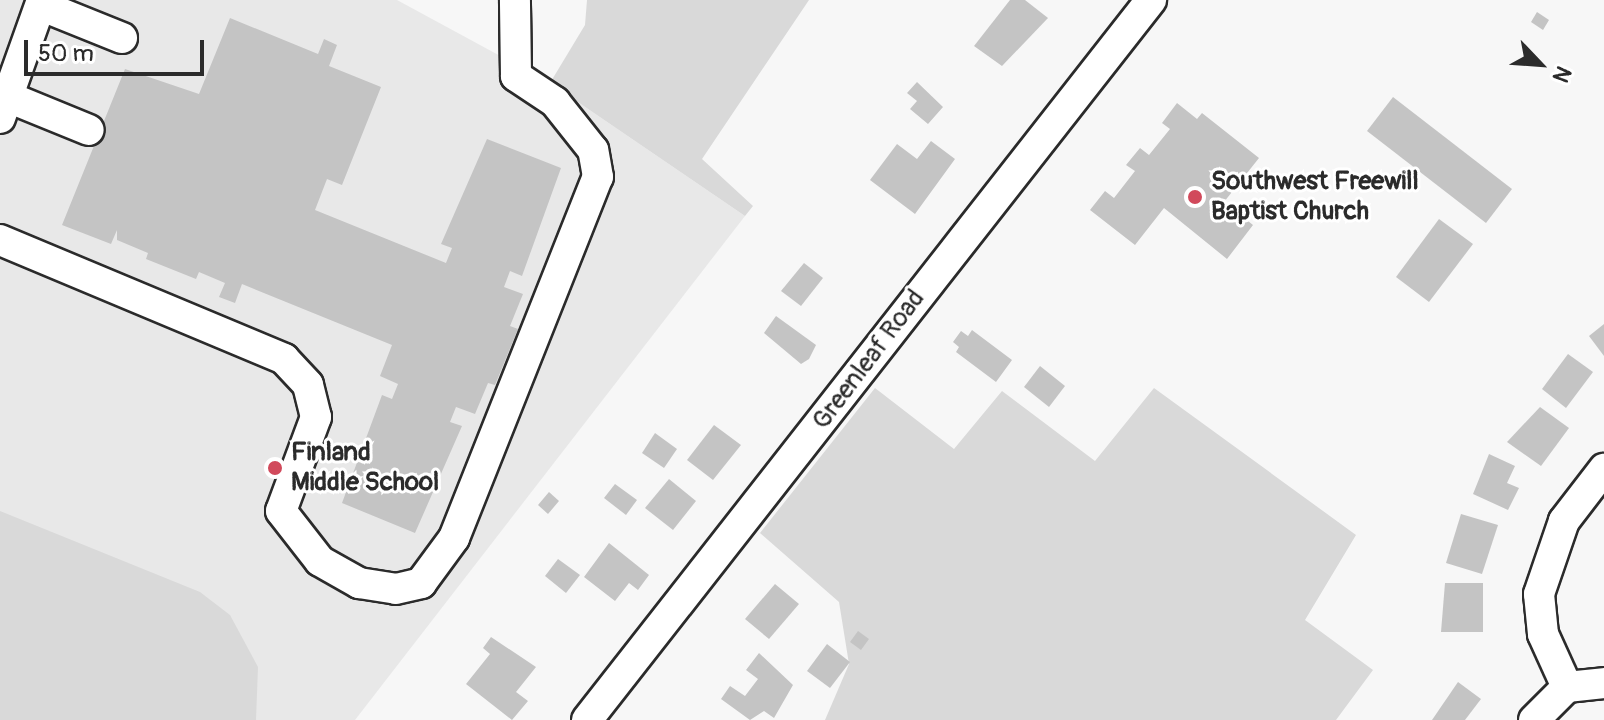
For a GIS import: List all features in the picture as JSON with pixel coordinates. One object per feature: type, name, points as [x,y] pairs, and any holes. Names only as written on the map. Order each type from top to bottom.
[{"type":"street","points":[[0,240],[284,359],[308,385],[316,417],[281,511],[320,561],[359,583],[396,589],[421,583],[454,538],[598,177],[593,150],[555,102],[516,76],[515,0]]},
{"type":"street","name":"Greenleaf Road","points":[[587,720],[1151,0]]},
{"type":"street","points":[[89,130],[4,108],[44,4],[122,38]]},
{"type":"street","points":[[1567,687],[1543,634],[1539,594],[1564,521],[1604,469]]},
{"type":"street","points":[[1534,720],[1567,687],[1604,683]]},
{"type":"shaded area","name":"Finland Middle School","points":[[0,0],[397,0],[550,83],[745,216],[355,720],[0,720]]},
{"type":"shaded area","points":[[587,0],[809,0],[702,159],[753,206],[745,216],[550,83],[585,25]]},
{"type":"shaded area","points":[[875,388],[954,449],[1002,391],[1095,461],[1154,388],[1356,535],[1305,620],[1373,670],[1336,720],[825,720],[849,664],[839,602],[760,533]]},
{"type":"shaded area","points":[[0,511],[200,592],[230,615],[258,667],[256,720],[0,720]]},
{"type":"building","points":[[1010,0],[1025,0],[1048,18],[1002,66],[974,46]]},
{"type":"building","points":[[1537,12],[1549,20],[1543,30],[1531,22]]},
{"type":"building","name":"Finland Middle School","points":[[230,18],[318,54],[324,39],[337,45],[329,66],[381,87],[342,185],[327,179],[315,210],[446,263],[452,248],[441,244],[487,139],[561,168],[522,276],[510,271],[504,287],[523,294],[510,326],[518,329],[495,385],[488,383],[475,414],[456,407],[450,422],[462,426],[415,533],[342,503],[382,395],[392,399],[398,384],[380,376],[392,345],[242,284],[235,303],[219,297],[225,283],[199,272],[196,279],[146,259],[148,253],[117,240],[117,230],[111,244],[62,225],[125,69],[199,94]]},
{"type":"building","points":[[917,82],[943,107],[928,124],[910,109],[917,101],[907,93]]},
{"type":"building","points":[[1393,97],[1512,189],[1486,223],[1367,131]]},
{"type":"building","points":[[1177,103],[1197,119],[1202,113],[1259,158],[1224,202],[1253,225],[1227,259],[1164,208],[1135,245],[1090,210],[1105,191],[1114,198],[1135,171],[1126,165],[1140,148],[1149,155],[1170,129],[1162,123]]},
{"type":"building","points":[[931,141],[955,159],[915,214],[870,180],[897,144],[917,159]]},
{"type":"building","points":[[1439,219],[1473,244],[1429,302],[1396,277]]},
{"type":"building","points":[[804,263],[823,278],[801,306],[781,291]]},
{"type":"building","points":[[776,316],[816,345],[809,359],[801,364],[764,333]]},
{"type":"building","points":[[1604,324],[1604,356],[1589,336]]},
{"type":"building","points":[[972,330],[1012,360],[996,382],[956,352],[959,347],[953,342],[961,331],[968,336]]},
{"type":"building","points":[[1568,354],[1593,372],[1566,408],[1542,389]]},
{"type":"building","points":[[1040,366],[1065,386],[1049,407],[1024,387]]},
{"type":"building","points":[[1540,407],[1569,428],[1541,466],[1507,442]]},
{"type":"building","points":[[714,425],[741,445],[713,480],[687,460]]},
{"type":"building","points":[[655,433],[677,449],[664,468],[642,453]]},
{"type":"building","points":[[1489,454],[1515,466],[1507,483],[1519,488],[1508,510],[1473,494]]},
{"type":"building","points":[[669,479],[696,501],[673,530],[645,508]]},
{"type":"building","points":[[615,484],[637,500],[626,515],[604,498]]},
{"type":"building","points":[[549,492],[559,501],[548,514],[538,505]]},
{"type":"building","points":[[1461,514],[1498,525],[1482,574],[1446,563]]},
{"type":"building","points":[[609,543],[649,575],[638,590],[629,583],[615,601],[584,577]]},
{"type":"building","points":[[558,559],[580,575],[566,593],[545,576]]},
{"type":"building","points":[[1445,583],[1483,583],[1483,632],[1441,632]]},
{"type":"building","points":[[775,584],[799,604],[769,639],[745,619]]},
{"type":"building","points":[[858,631],[869,639],[861,650],[850,642]]},
{"type":"building","points":[[491,637],[536,667],[516,692],[528,701],[512,720],[466,684],[490,654],[483,648]]},
{"type":"building","points":[[827,644],[850,662],[830,688],[807,671]]},
{"type":"building","points":[[759,653],[793,685],[774,718],[764,711],[750,720],[721,699],[730,686],[745,696],[758,679],[746,670]]},
{"type":"building","points":[[1458,682],[1481,699],[1465,720],[1432,720]]},
{"type":"place","name":"Southwest Freewill Baptist Church","points":[[1195,197]]},
{"type":"place","name":"Finland Middle School","points":[[275,468]]}]
